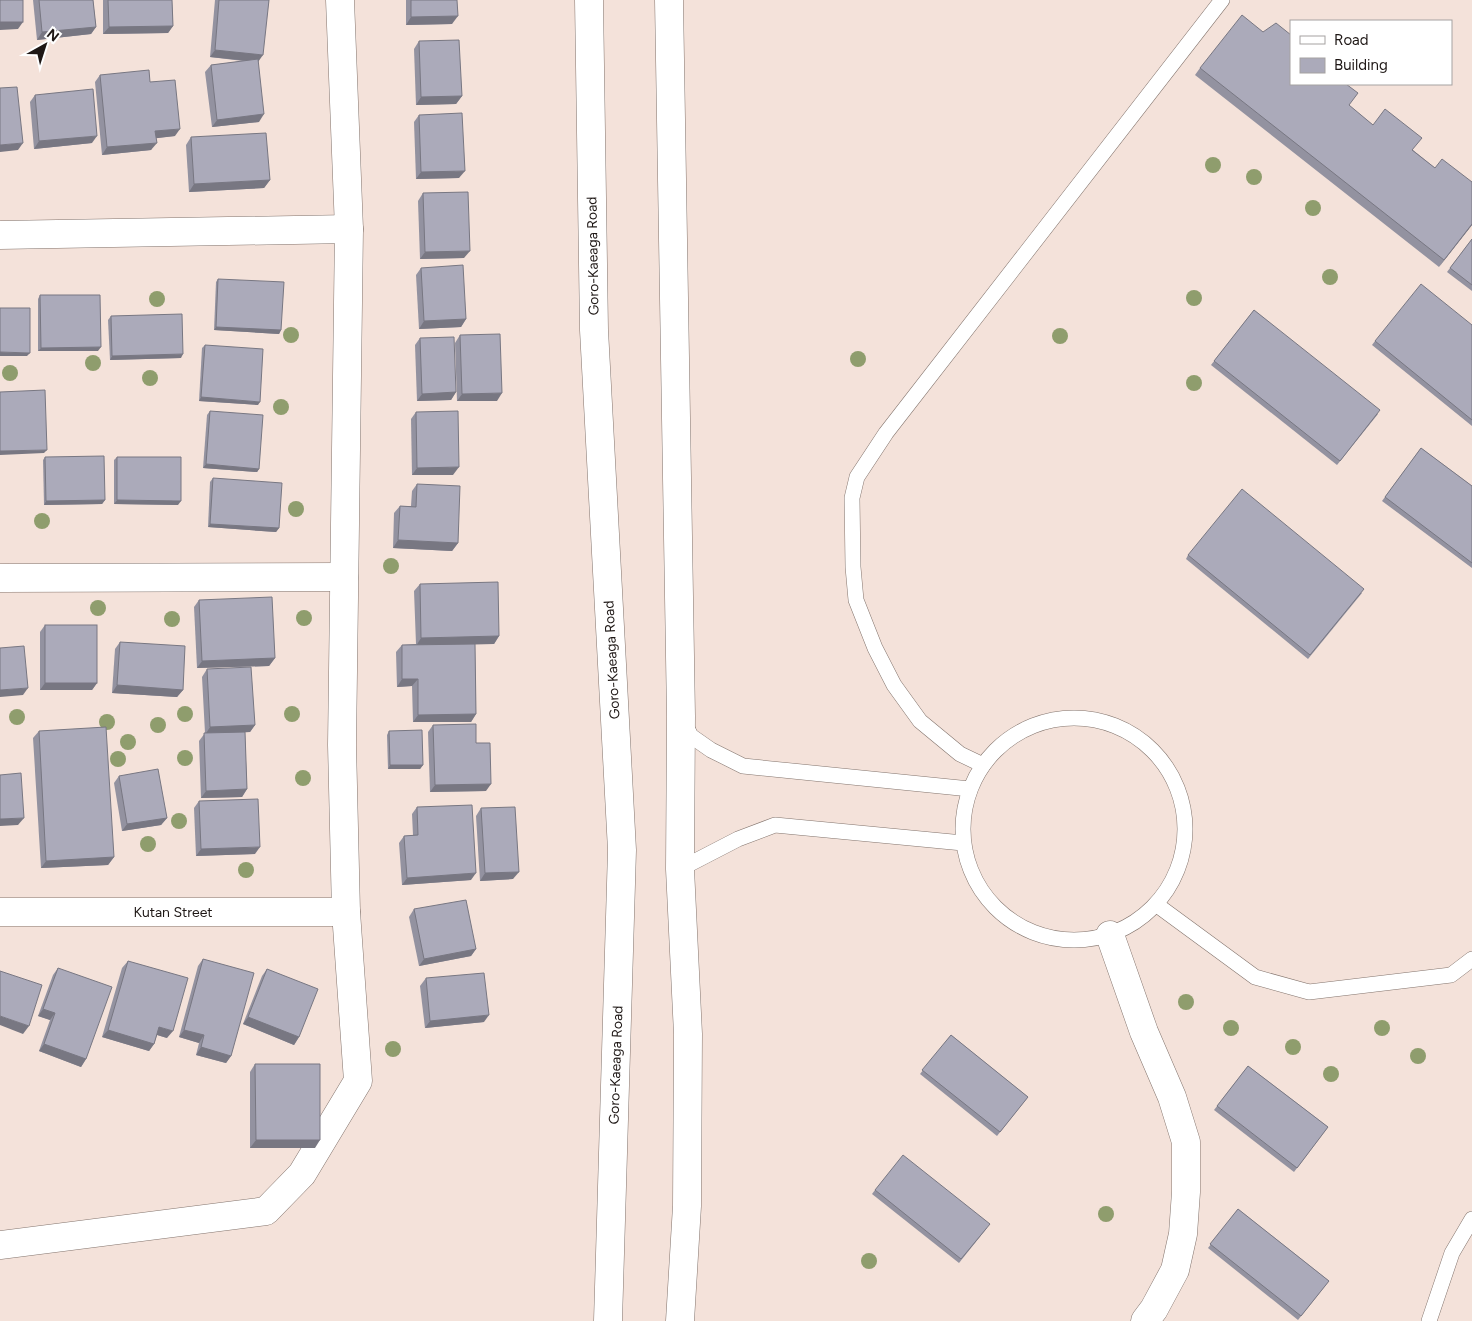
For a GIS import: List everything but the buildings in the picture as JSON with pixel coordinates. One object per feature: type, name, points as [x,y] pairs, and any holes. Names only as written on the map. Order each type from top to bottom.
[{"type":"street","points":[[0,1245],[266,1211],[302,1174],[358,1081],[346,912],[342,745],[349,228],[340,0]]},
{"type":"street","name":"Goro-Kaeaga Road","points":[[588,0],[594,330],[622,850],[608,1321]]},
{"type":"street","points":[[669,0],[681,716],[680,869],[688,1043],[687,1206],[680,1321]]},
{"type":"street","points":[[0,235],[349,228]]},
{"type":"street","points":[[0,578],[344,577]]},
{"type":"street","name":"Kutan Street","points":[[0,912],[346,912]]},
{"type":"street","points":[[1110,935],[1144,1032],[1172,1097],[1186,1142],[1186,1192],[1183,1234],[1176,1270],[1154,1309],[1144,1321]]},
{"type":"lane","points":[[983,764],[960,754],[920,721],[894,685],[875,648],[856,600],[855,592],[852,498],[857,477],[886,433],[1222,0]]},
{"type":"lane","points":[[681,716],[691,736],[711,750],[743,766],[970,789]]},
{"type":"lane","points":[[1080,717],[1108,723],[1133,734],[1155,752],[1172,775],[1183,801],[1186,829],[1183,856],[1173,883],[1157,905],[1135,924],[1110,935],[1082,941],[1054,939],[1027,930],[1004,915],[984,895],[970,870],[963,843],[965,807],[970,789],[983,764],[1002,744],[1025,728],[1052,719],[1080,717]]},
{"type":"lane","points":[[680,869],[738,839],[776,825],[963,843]]},
{"type":"lane","points":[[1157,905],[1255,977],[1309,992],[1451,976],[1472,959]]},
{"type":"lane","points":[[1429,1321],[1452,1253],[1472,1220]]}]
